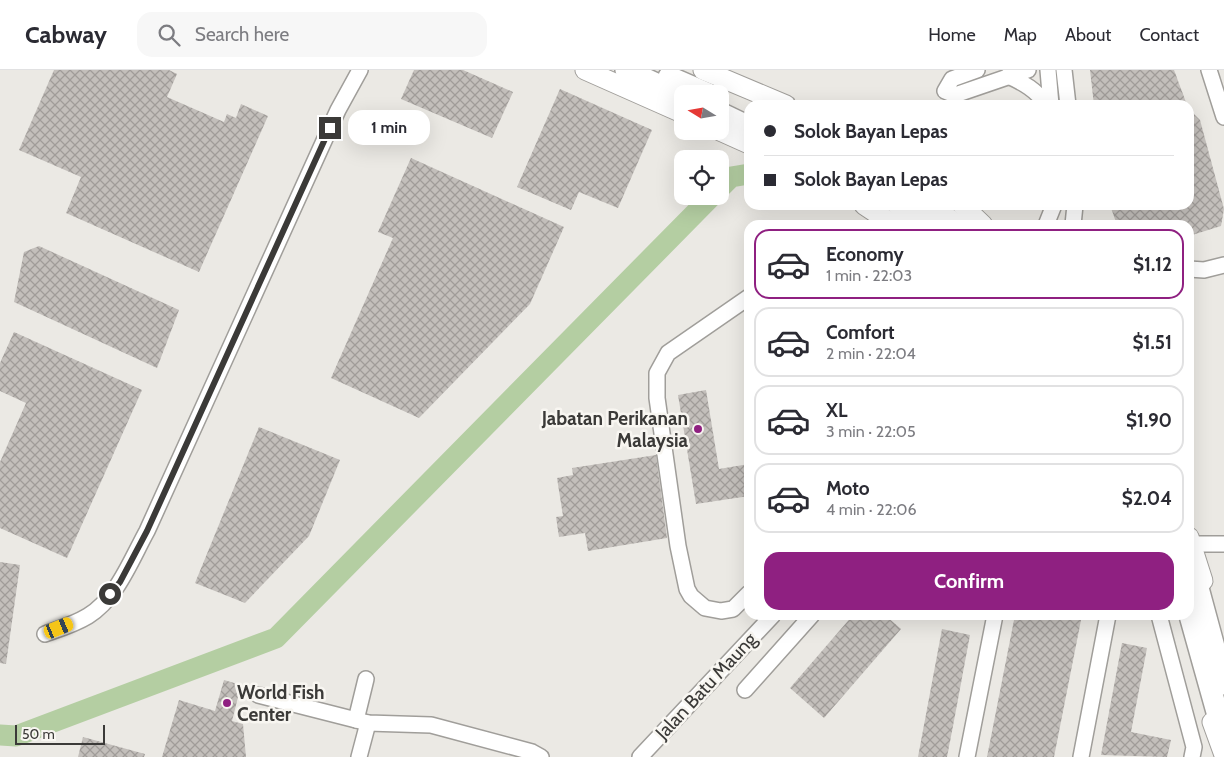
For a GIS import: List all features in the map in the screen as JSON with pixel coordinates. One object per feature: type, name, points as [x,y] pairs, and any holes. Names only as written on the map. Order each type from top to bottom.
[{"type":"highway","points":[[626,70],[674,92]]},
{"type":"highway","points":[[653,70],[687,85]]},
{"type":"highway","points":[[729,103],[744,109]]},
{"type":"highway","points":[[729,117],[744,125]]},
{"type":"highway","points":[[905,210],[918,220]]},
{"type":"highway","points":[[936,210],[950,220]]},
{"type":"highway","points":[[1194,571],[1224,684]]},
{"type":"highway","points":[[1191,620],[1221,748]]},
{"type":"main road","points":[[586,70],[674,109]]},
{"type":"main road","points":[[703,70],[774,100]]},
{"type":"main road","points":[[729,134],[744,142]]},
{"type":"main road","points":[[872,210],[887,220]]},
{"type":"main road","points":[[967,210],[978,220]]},
{"type":"main road","points":[[1194,560],[1224,649]]},
{"type":"main road","points":[[1183,620],[1221,748]]},
{"type":"street","points":[[338,110],[352,70]]},
{"type":"street","points":[[45,634],[87,617],[101,607],[120,582],[147,531],[338,110],[360,70]]},
{"type":"street","points":[[977,70],[952,79],[945,91],[955,95],[1028,70]]},
{"type":"street","points":[[1048,70],[1051,100]]},
{"type":"street","points":[[1064,70],[1067,100]]},
{"type":"street","points":[[1209,70],[1224,117]]},
{"type":"street","points":[[1008,76],[1025,84],[1043,100]]},
{"type":"street","points":[[1194,269],[1204,270],[1224,265]]},
{"type":"street","points":[[744,300],[668,352],[658,373],[658,398],[678,546],[687,589],[691,596],[705,608],[722,611],[733,609],[744,598]]},
{"type":"street","points":[[1194,548],[1224,544]]},
{"type":"street","name":"Jalan Batu Maung","points":[[640,757],[768,620]]},
{"type":"street","points":[[745,690],[808,620]]},
{"type":"street","points":[[967,757],[994,620]]},
{"type":"street","points":[[1081,757],[1107,620]]},
{"type":"street","points":[[1160,620],[1194,748],[1192,757]]},
{"type":"street","points":[[359,757],[366,679]]},
{"type":"street","points":[[258,695],[362,721],[431,725],[532,752],[541,757]]},
{"type":"building","points":[[54,70],[169,70],[177,74],[167,97],[224,122],[227,114],[236,118],[241,104],[268,116],[199,272],[66,213],[81,177],[19,150]]},
{"type":"building","points":[[414,70],[463,70],[513,92],[492,138],[401,99]]},
{"type":"building","points":[[1090,70],[1174,70],[1185,100],[1093,100]]},
{"type":"building","points":[[560,89],[652,130],[618,208],[579,192],[571,210],[517,187]]},
{"type":"building","points":[[1194,114],[1200,120],[1224,209],[1221,226],[1194,234],[1194,220],[1115,220],[1112,210],[1194,210]]},
{"type":"building","points":[[411,158],[564,227],[530,304],[419,418],[331,378],[393,238],[378,232]]},
{"type":"building","points":[[39,246],[179,310],[157,368],[14,302],[24,252]]},
{"type":"building","points":[[14,332],[142,390],[67,558],[0,528],[0,462],[26,403],[0,391],[0,363]]},
{"type":"building","name":"Jabatan Perikanan Malaysia","points":[[706,390],[719,469],[744,465],[744,497],[696,504],[678,395]]},
{"type":"building","points":[[259,427],[340,460],[309,536],[245,603],[195,583]]},
{"type":"building","points":[[656,455],[667,538],[588,551],[585,533],[559,537],[556,517],[563,516],[557,478],[573,475],[572,468]]},
{"type":"building","points":[[0,562],[20,565],[6,664],[0,663]]},
{"type":"building","points":[[849,620],[891,620],[901,629],[824,718],[790,688]]},
{"type":"building","points":[[1014,620],[1081,620],[1054,757],[987,757]]},
{"type":"building","points":[[942,629],[970,635],[953,726],[947,757],[918,757]]},
{"type":"building","points":[[1122,643],[1147,648],[1131,732],[1171,740],[1167,757],[1101,755]]},
{"type":"building","points":[[224,680],[241,685],[232,721],[243,724],[246,757],[162,757],[179,700],[215,711]]},
{"type":"building","points":[[83,737],[145,754],[144,757],[78,757]]},
{"type":"waterway","points":[[729,179],[744,175]]},
{"type":"waterway","points":[[0,735],[16,736],[276,638],[703,205]]},
{"type":"place","name":"Jabatan Perikanan Malaysia","points":[[698,429]]},
{"type":"place","name":"World Fish Center","points":[[227,703]]},
{"type":"route","points":[[110,594],[120,582],[147,531],[330,128]]}]
